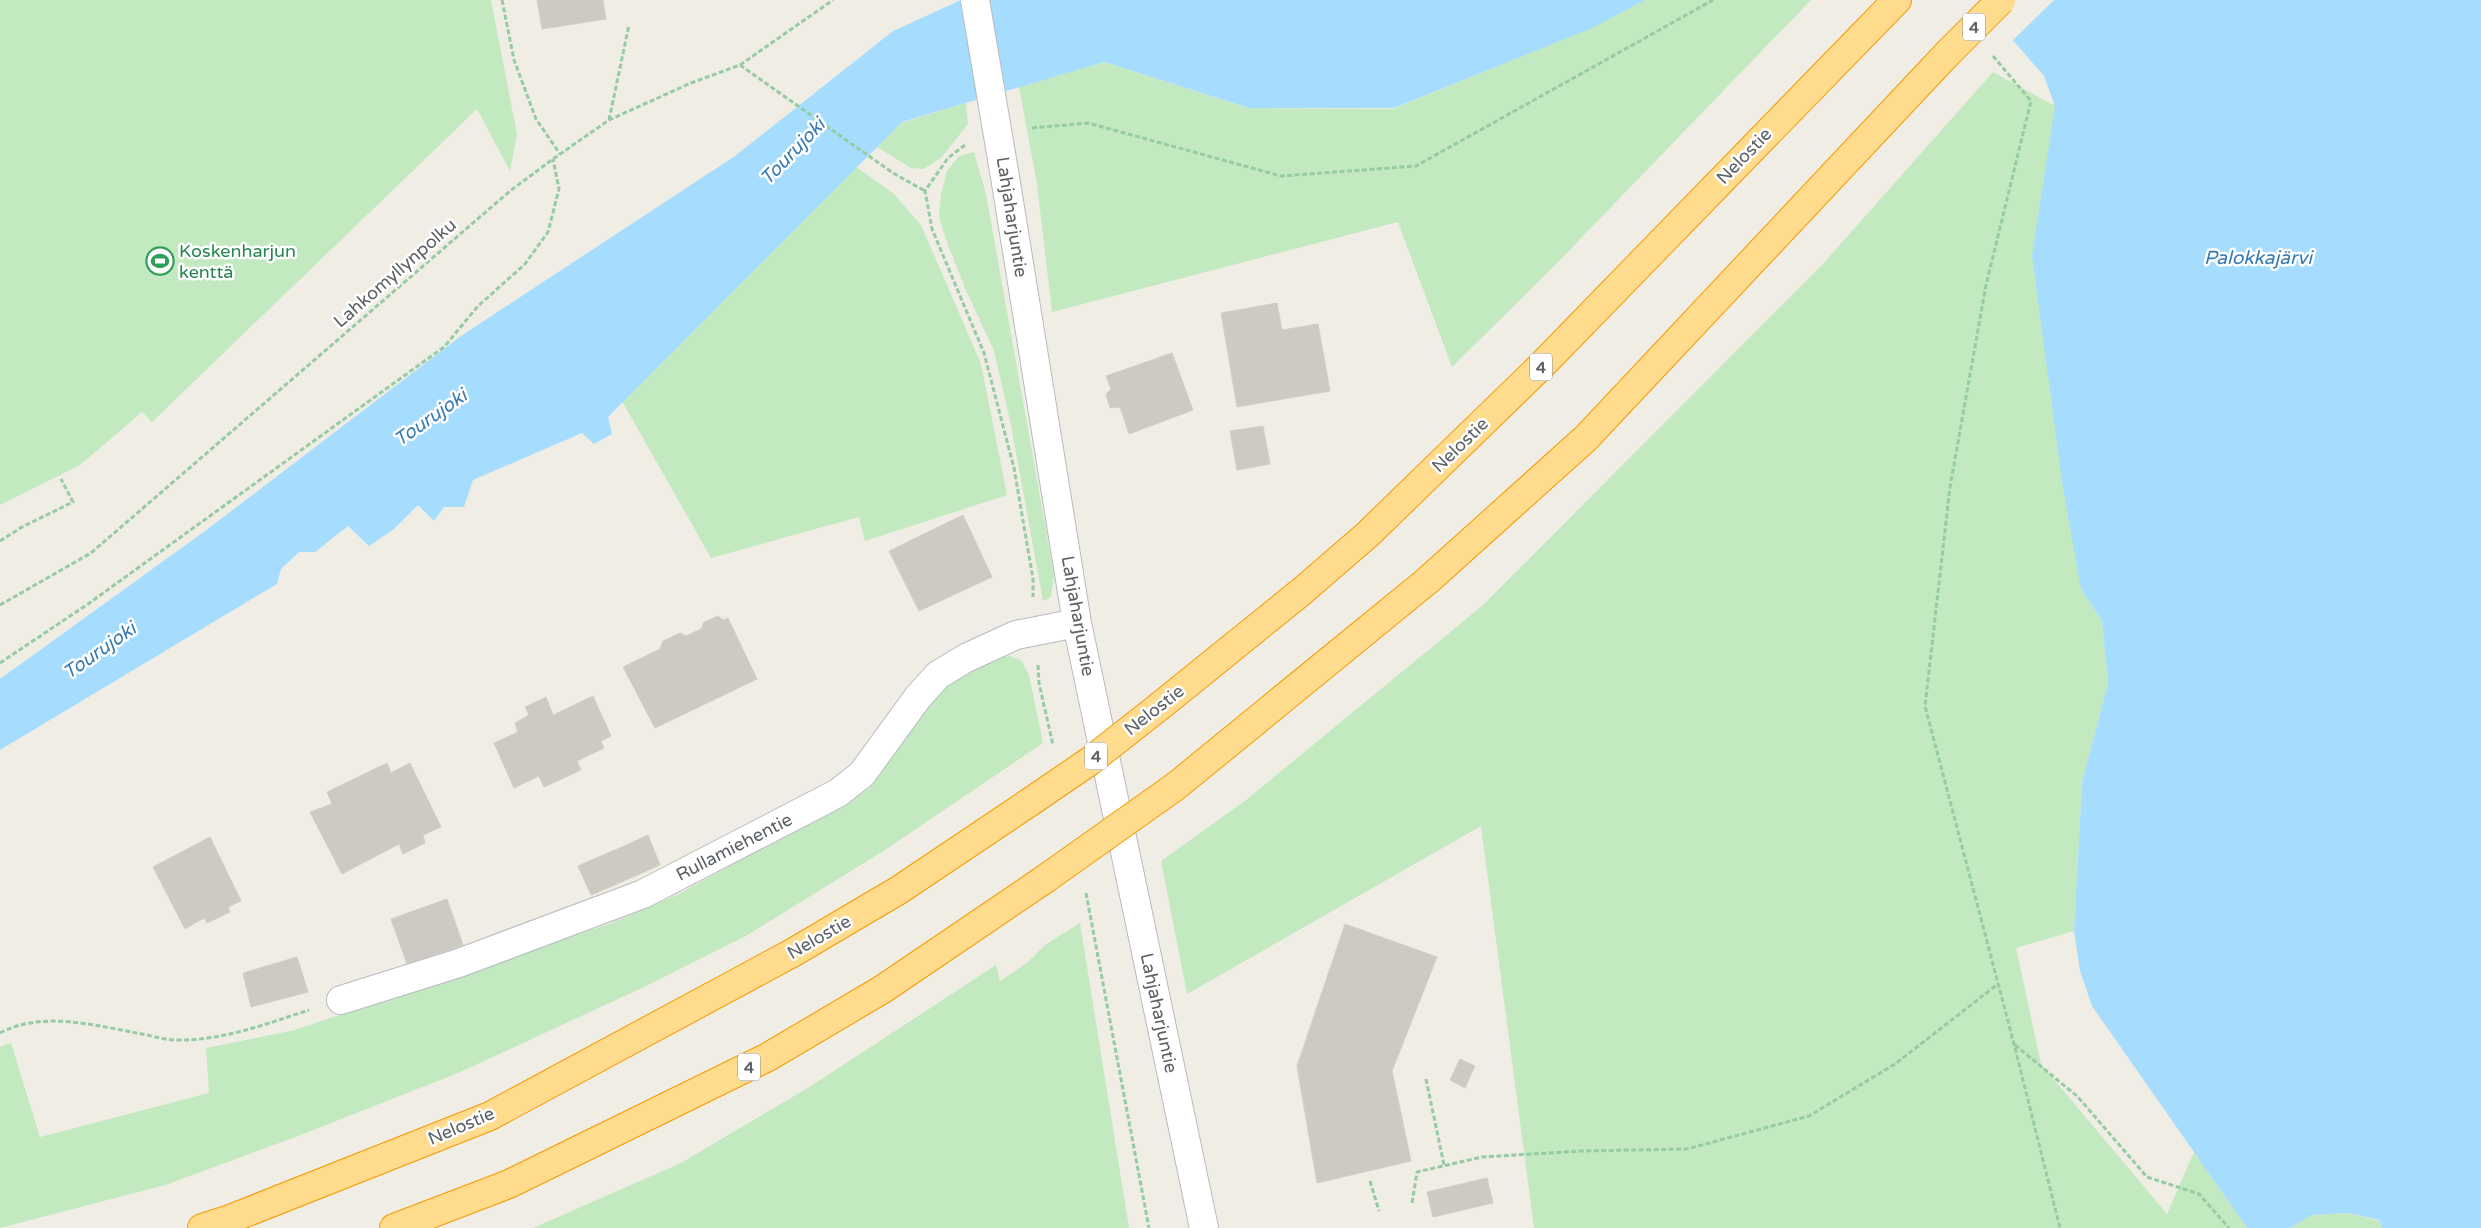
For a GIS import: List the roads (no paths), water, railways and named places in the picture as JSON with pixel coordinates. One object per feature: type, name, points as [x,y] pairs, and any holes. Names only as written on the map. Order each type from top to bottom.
[{"type":"highway","name":"Nelostie","points":[[202,1228],[230,1219],[490,1116],[794,952],[899,890],[1090,761],[1301,592],[1367,535],[1541,366],[1897,0]]},
{"type":"highway","name":"4","points":[[394,1228],[509,1184],[768,1058],[883,988],[1045,879],[1176,786],[1427,580],[1586,438],[1947,54],[2002,0]]},
{"type":"street","name":"Lahjaharjuntie","points":[[975,0],[1077,623],[1204,1228]]},
{"type":"street","name":"Rullamiehentie","points":[[340,1000],[459,963],[643,894],[838,792],[862,774],[918,697],[938,675],[966,658],[1016,635],[1077,623]]},
{"type":"water","name":"Tourujoki","points":[[961,0],[1645,0],[1592,28],[1394,108],[1249,108],[1104,62],[902,122],[608,417],[612,434],[594,444],[582,433],[473,480],[464,507],[444,507],[434,521],[418,505],[394,529],[369,546],[348,526],[315,552],[299,552],[281,569],[277,584],[0,750],[0,679],[205,531],[461,336],[735,156],[893,31]]},
{"type":"water","name":"Palokkajärvi","points":[[1978,0],[2481,0],[2481,1228],[2382,1228],[2379,1220],[2348,1213],[2312,1215],[2290,1228],[2247,1228],[2092,1006],[2080,971],[2074,931],[2082,782],[2108,684],[2102,621],[2081,589],[2063,488],[2032,256],[2055,106],[2044,76]]},
{"type":"place","name":"Koskenharjun kenttä","points":[[160,261]]}]
